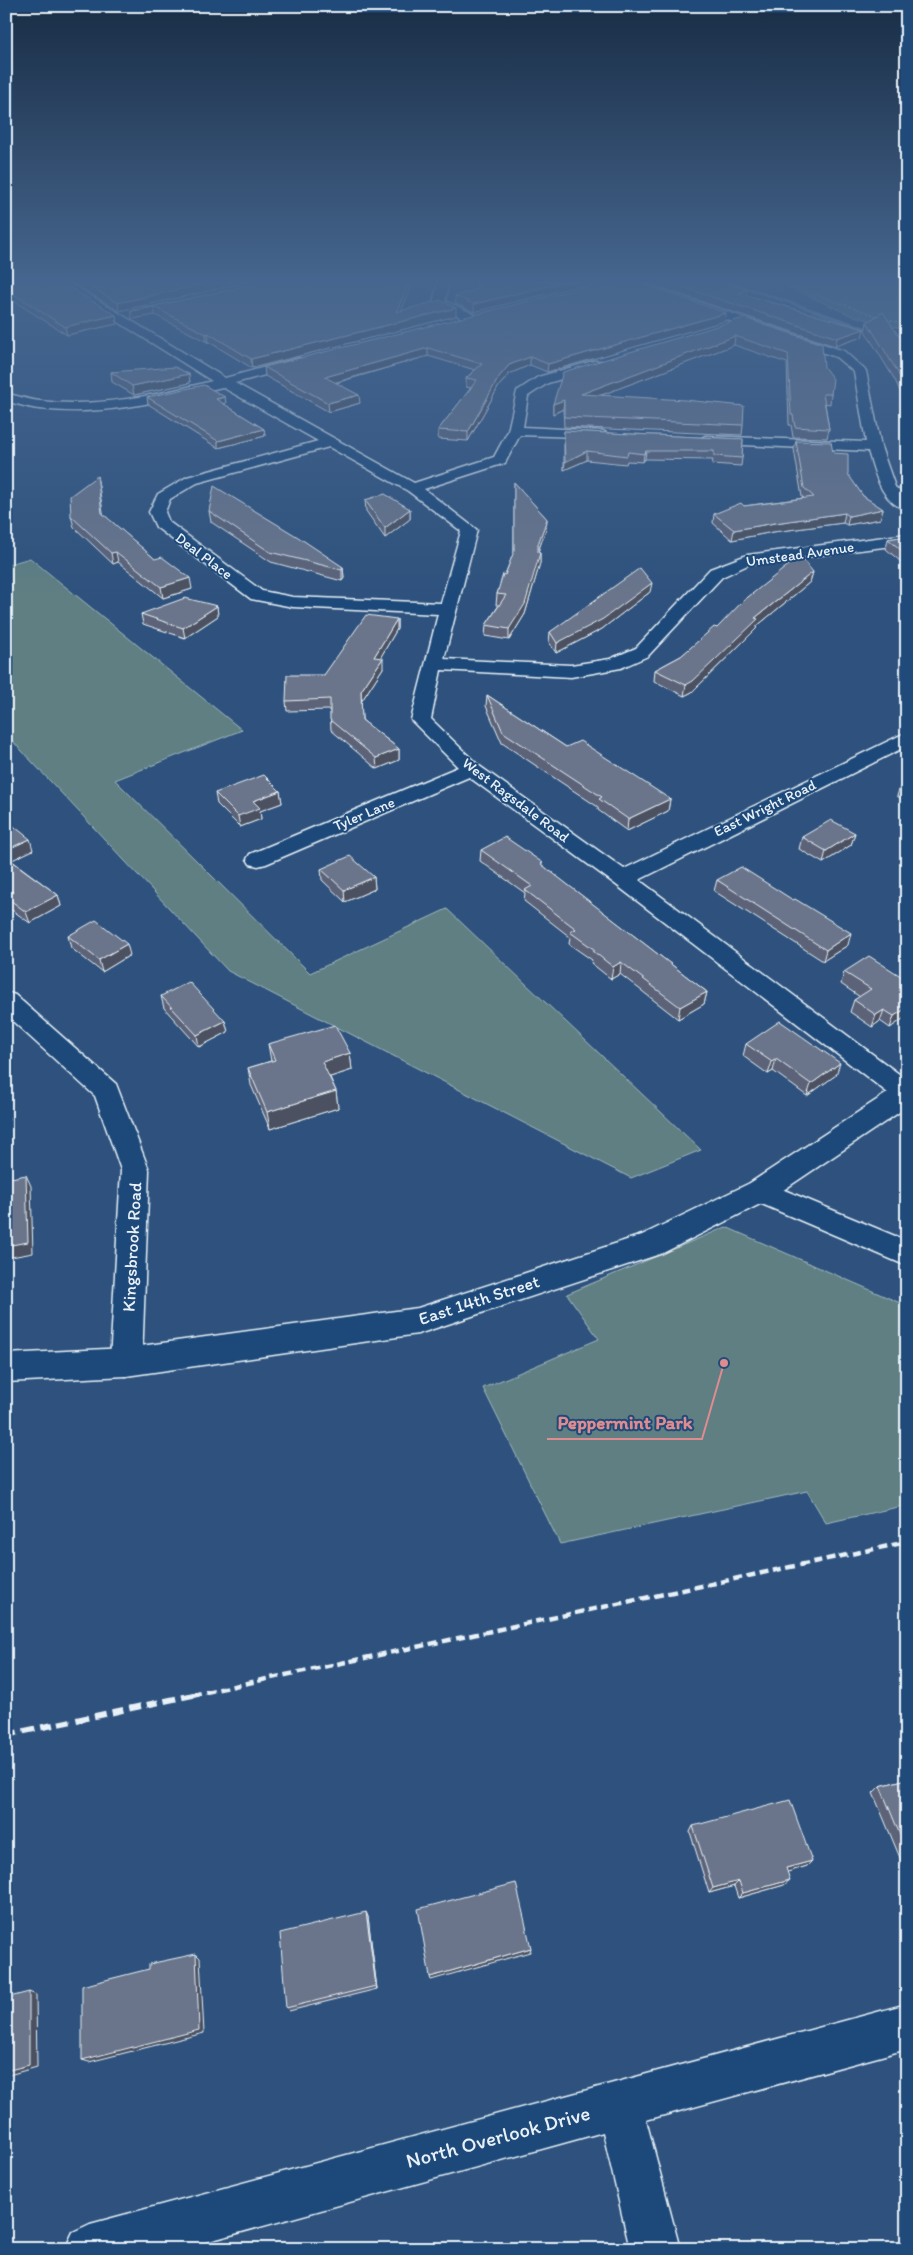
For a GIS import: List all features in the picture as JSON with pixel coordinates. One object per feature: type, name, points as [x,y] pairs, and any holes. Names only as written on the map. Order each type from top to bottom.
[{"type":"street","points":[[6,396],[23,403],[61,407],[105,405],[164,396],[201,387]]},
{"type":"street","name":"West Ragsdale Road","points":[[232,387],[413,488],[469,530],[433,664],[421,720],[471,769],[623,879],[906,1093]]},
{"type":"street","points":[[413,488],[500,460],[515,431],[522,394],[532,387]]},
{"type":"street","points":[[863,387],[874,448],[888,489],[907,504]]},
{"type":"street","points":[[515,431],[615,436]]},
{"type":"street","points":[[694,439],[874,448]]},
{"type":"street","name":"Deal Place","points":[[331,442],[192,480],[163,497],[157,512],[162,524],[257,595],[293,602],[449,609]]},
{"type":"street","name":"Umstead Avenue","points":[[433,664],[571,671],[614,664],[642,652],[716,573],[747,560],[907,539]]},
{"type":"street","name":"East Wright Road","points":[[623,879],[907,738]]},
{"type":"street","name":"Tyler Lane","points":[[258,859],[471,769]]},
{"type":"street","name":"Kingsbrook Road","points":[[6,1000],[106,1091],[135,1170],[126,1362]]},
{"type":"street","name":"East 14th Street","points":[[6,1368],[126,1362],[418,1321],[652,1244],[760,1190],[906,1093]]},
{"type":"street","points":[[760,1190],[907,1254]]},
{"type":"street","name":"North Overlook Drive","points":[[90,2249],[907,2026]]},
{"type":"street","points":[[620,2104],[655,2249]]},
{"type":"green space","points":[[30,558],[242,730],[115,780],[310,973],[447,909],[701,1150],[631,1178],[228,971],[6,734],[6,565]]},
{"type":"green space","points":[[726,1227],[907,1306],[907,1505],[826,1523],[807,1491],[560,1544],[483,1388],[599,1339],[567,1294]]},
{"type":"building","points":[[193,387],[208,387],[225,397],[216,399],[264,429],[218,441],[147,397]]},
{"type":"building","points":[[300,387],[344,387],[359,395],[328,403]]},
{"type":"building","points":[[471,387],[493,387],[468,432],[438,430]]},
{"type":"building","points":[[558,387],[599,387],[581,394],[685,400],[744,406],[743,425],[564,417],[564,400],[553,404]]},
{"type":"building","points":[[790,387],[832,387],[831,394],[823,394],[829,429],[795,427],[793,415],[791,415]]},
{"type":"building","points":[[564,431],[743,439],[742,458],[714,456],[714,451],[646,451],[644,454],[628,452],[627,456],[587,451],[565,462]]},
{"type":"building","points":[[796,441],[831,442],[833,453],[848,454],[848,474],[863,496],[883,509],[849,516],[845,513],[734,530],[714,514],[741,503],[744,506],[814,497],[804,488]]},
{"type":"building","points":[[97,476],[102,513],[155,559],[162,557],[190,578],[161,587],[116,552],[111,553],[71,516],[70,496]]},
{"type":"building","points":[[514,482],[547,519],[538,544],[538,552],[540,553],[525,604],[509,629],[486,625],[506,595],[497,594],[503,574],[505,575],[514,551]]},
{"type":"building","points":[[214,486],[298,537],[343,567],[342,570],[270,552],[209,511]]},
{"type":"building","points":[[385,494],[410,509],[385,528],[365,500]]},
{"type":"building","points":[[907,536],[907,555],[888,539]]},
{"type":"building","points":[[800,556],[813,572],[755,618],[758,619],[693,681],[686,685],[655,670],[681,656],[714,627],[717,628],[743,601]]},
{"type":"building","points":[[640,568],[652,583],[603,619],[557,643],[550,632]]},
{"type":"building","points":[[185,598],[217,606],[183,628],[141,614]]},
{"type":"building","points":[[366,615],[397,619],[374,657],[383,658],[361,691],[362,720],[399,749],[376,758],[330,720],[330,699],[286,701],[287,675],[324,675]]},
{"type":"building","points":[[487,695],[566,747],[580,741],[670,799],[628,819],[599,799],[602,797],[503,732]]},
{"type":"building","points":[[264,775],[280,791],[253,801],[260,808],[238,816],[215,793]]},
{"type":"building","points":[[907,780],[907,786],[901,783]]},
{"type":"building","points":[[6,820],[30,839],[6,850]]},
{"type":"building","points":[[831,820],[855,833],[826,851],[802,837]]},
{"type":"building","points":[[505,837],[543,863],[541,864],[707,992],[680,1007],[621,962],[613,967],[593,951],[595,950],[570,932],[576,929],[525,890],[532,886],[481,850]]},
{"type":"building","points":[[350,856],[374,877],[344,890],[321,869]]},
{"type":"building","points":[[6,857],[58,895],[26,912],[6,897],[13,892],[6,887]]},
{"type":"building","points":[[741,867],[793,900],[795,899],[851,933],[826,950],[717,880]]},
{"type":"building","points":[[96,920],[127,944],[99,960],[68,936]]},
{"type":"building","points":[[869,956],[907,980],[907,1008],[894,1016],[884,1010],[876,1015],[854,1000],[871,989],[844,972]]},
{"type":"building","points":[[189,982],[225,1021],[197,1035],[161,996]]},
{"type":"building","points":[[780,1021],[840,1063],[811,1084],[776,1059],[772,1062],[746,1044]]},
{"type":"building","points":[[335,1025],[350,1053],[322,1062],[336,1091],[267,1112],[248,1068],[275,1060],[268,1044]]},
{"type":"building","points":[[26,1175],[28,1242],[6,1246],[6,1179]]},
{"type":"building","points":[[907,1779],[907,1852],[880,1786]]},
{"type":"building","points":[[790,1800],[812,1861],[786,1868],[790,1880],[743,1893],[739,1881],[713,1888],[693,1826]]},
{"type":"building","points":[[516,1883],[531,1948],[430,1977],[418,1909]]},
{"type":"building","points":[[366,1912],[376,1986],[286,2008],[280,1933]]},
{"type":"building","points":[[196,1954],[199,2030],[82,2060],[82,1986],[149,1969],[149,1964]]},
{"type":"building","points":[[29,1992],[29,2065],[6,2071],[6,1998]]},
{"type":"railway","points":[[192,1695],[907,1542]]},
{"type":"railway","points":[[6,1735],[198,1694]]},
{"type":"place","name":"Peppermint Park","points":[[724,1363]]}]
